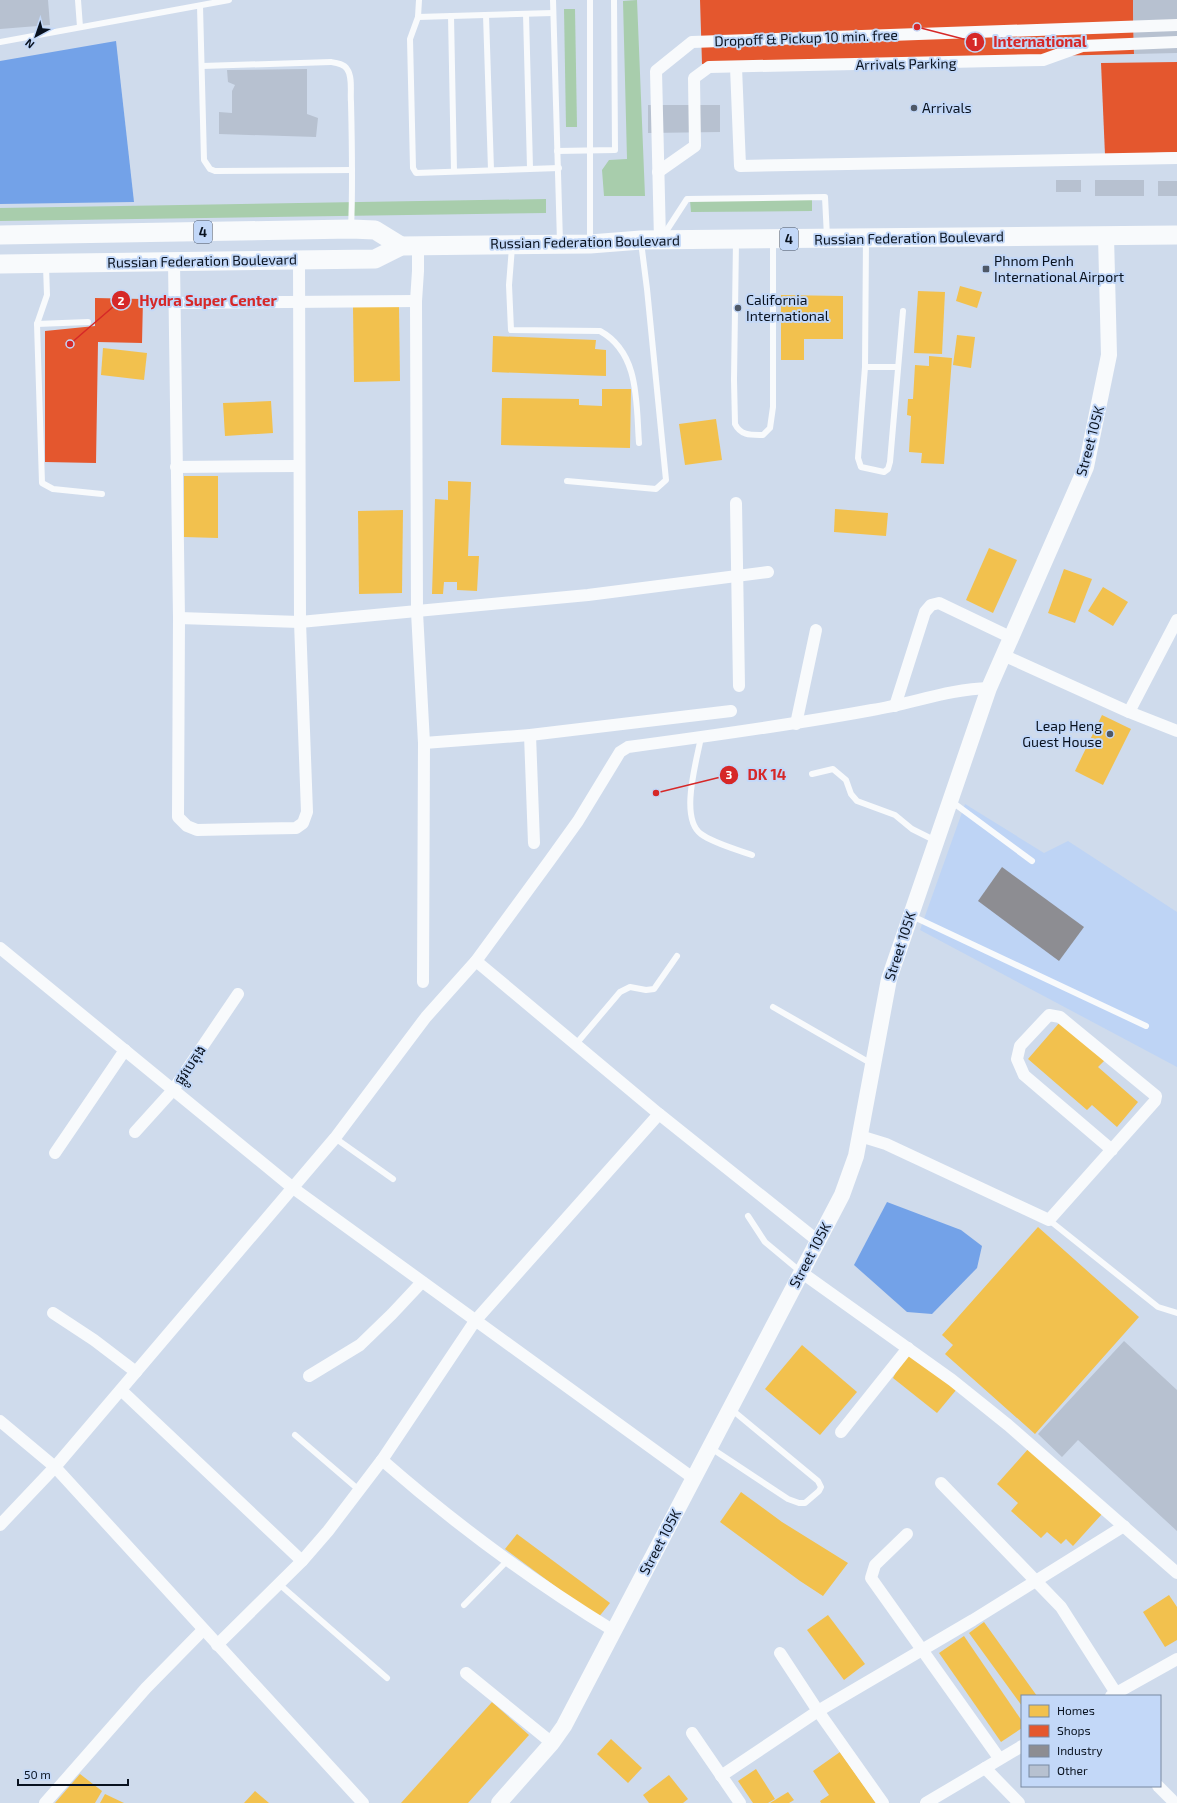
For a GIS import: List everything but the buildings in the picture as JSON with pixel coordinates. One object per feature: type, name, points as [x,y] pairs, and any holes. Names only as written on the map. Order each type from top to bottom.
[{"type":"highway","name":"Russian Federation Boulevard","points":[[0,235],[350,229],[375,230],[409,246]]},
{"type":"highway","name":"Russian Federation Boulevard","points":[[0,264],[375,259],[409,246],[590,244],[641,240],[1177,235]]},
{"type":"main road","name":"Street 105K","points":[[499,1803],[552,1743],[564,1726],[842,1195],[856,1156],[889,979],[910,915],[988,688],[1086,467],[1109,355],[1106,236]]},
{"type":"street","name":"Dropoff & Pickup 10 min. free","points":[[658,172],[656,71],[692,42],[1177,25]]},
{"type":"street","name":"Arrivals Parking","points":[[658,172],[695,146],[694,78],[709,67],[1043,60],[1082,46],[1177,42]]},
{"type":"street","points":[[736,67],[740,166],[1177,158]]},
{"type":"street","points":[[658,172],[660,240]]},
{"type":"street","points":[[409,246],[418,271],[416,301],[417,612],[424,743],[423,982]]},
{"type":"street","points":[[174,262],[173,303],[179,618],[178,818],[187,826],[197,830],[296,828],[303,823],[306,812],[300,622],[299,260]]},
{"type":"street","points":[[173,303],[416,301]]},
{"type":"street","points":[[176,467],[299,466]]},
{"type":"street","points":[[736,504],[739,686]]},
{"type":"street","points":[[179,618],[300,622],[588,595],[768,572]]},
{"type":"street","points":[[895,706],[925,612],[931,605],[939,603],[1010,637]]},
{"type":"street","points":[[1129,712],[1177,620]]},
{"type":"street","points":[[796,724],[816,630]]},
{"type":"street","points":[[1003,655],[1177,732]]},
{"type":"street","points":[[0,1525],[55,1467],[335,1138],[426,1017],[476,961],[574,826],[620,752],[628,747],[796,724],[895,706],[968,689],[988,688]]},
{"type":"street","points":[[424,743],[530,735],[731,711]]},
{"type":"street","points":[[530,735],[534,843]]},
{"type":"street","points":[[0,948],[293,1188],[693,1478]]},
{"type":"street","points":[[476,961],[659,1114],[818,1240]]},
{"type":"street","name":"ផ្លូវបេតុង","points":[[135,1132],[173,1090],[238,994]]},
{"type":"street","points":[[860,1136],[886,1144],[1049,1220],[1112,1150],[1155,1101],[1156,1096],[1060,1017],[1049,1015],[1020,1046],[1018,1059],[1024,1075],[1112,1150]]},
{"type":"street","points":[[55,1153],[125,1050]]},
{"type":"street","points":[[217,1645],[302,1561],[382,1460],[476,1321],[659,1114]]},
{"type":"street","points":[[801,1272],[952,1380],[1008,1425],[1177,1573]]},
{"type":"street","points":[[309,1376],[360,1345],[422,1282]]},
{"type":"street","points":[[53,1313],[136,1372]]},
{"type":"street","points":[[840,1432],[908,1348]]},
{"type":"street","points":[[121,1390],[302,1561]]},
{"type":"street","points":[[0,1421],[55,1467],[363,1803]]},
{"type":"street","points":[[382,1460],[426,1499],[507,1561],[614,1631]]},
{"type":"street","points":[[942,1483],[1037,1581],[1061,1608],[1113,1695],[1177,1659]]},
{"type":"street","points":[[721,1776],[818,1711],[1037,1581],[1124,1526]]},
{"type":"street","points":[[907,1534],[875,1565],[871,1578],[999,1758]]},
{"type":"street","points":[[45,1803],[146,1688],[203,1630]]},
{"type":"street","points":[[780,1653],[818,1711],[883,1803]]},
{"type":"street","points":[[466,1673],[552,1743]]},
{"type":"street","points":[[692,1733],[740,1803]]},
{"type":"street","points":[[926,1803],[999,1758],[1021,1747]]},
{"type":"street","points":[[985,1768],[1019,1803]]},
{"type":"street","points":[[1159,1787],[1174,1803]]},
{"type":"lane","points":[[78,0],[80,28]]},
{"type":"lane","points":[[0,42],[229,0]]},
{"type":"lane","points":[[419,0],[418,17],[410,39],[413,168],[416,173],[559,168]]},
{"type":"lane","points":[[553,0],[560,244]]},
{"type":"lane","points":[[590,0],[590,244]]},
{"type":"lane","points":[[557,151],[616,150],[614,0]]},
{"type":"lane","points":[[200,6],[204,160],[210,169],[215,171],[352,170]]},
{"type":"lane","points":[[418,17],[553,13]]},
{"type":"lane","points":[[526,14],[530,168]]},
{"type":"lane","points":[[486,15],[491,170]]},
{"type":"lane","points":[[451,16],[454,171]]},
{"type":"lane","points":[[202,66],[340,63],[347,68],[350,79],[352,170],[350,229]]},
{"type":"lane","points":[[660,240],[687,199],[825,197],[827,239]]},
{"type":"lane","points":[[866,238],[865,367],[858,458],[861,467],[884,472],[888,469],[890,462],[903,311]]},
{"type":"lane","points":[[736,240],[734,380],[736,424],[738,430],[744,434],[763,436],[770,428],[773,407],[773,239]]},
{"type":"lane","points":[[567,481],[656,489],[666,480],[641,240]]},
{"type":"lane","points":[[512,244],[509,285],[511,330],[600,331],[613,338],[622,347],[634,378],[639,443]]},
{"type":"lane","points":[[46,264],[47,295],[37,324],[42,483],[53,489],[102,494]]},
{"type":"lane","points":[[37,324],[88,322]]},
{"type":"lane","points":[[865,367],[897,367]]},
{"type":"lane","points":[[701,737],[689,804],[693,823],[700,833],[710,839],[752,854]]},
{"type":"lane","points":[[812,774],[833,768],[846,780],[851,794],[857,801],[895,815],[912,829],[936,841]]},
{"type":"lane","points":[[950,800],[1032,861]]},
{"type":"lane","points":[[910,915],[1146,1026]]},
{"type":"lane","points":[[576,1044],[620,992],[630,987],[646,990],[654,989],[677,956]]},
{"type":"lane","points":[[773,1007],[872,1064]]},
{"type":"lane","points":[[335,1138],[392,1179]]},
{"type":"lane","points":[[748,1216],[765,1242],[801,1272]]},
{"type":"lane","points":[[1049,1220],[1158,1307],[1177,1312]]},
{"type":"lane","points":[[709,1447],[788,1499],[805,1504],[819,1491],[821,1487],[818,1481],[730,1408]]},
{"type":"lane","points":[[295,1435],[359,1490]]},
{"type":"lane","points":[[464,1605],[507,1561]]},
{"type":"lane","points":[[279,1584],[387,1678]]},
{"type":"shaded area","points":[[965,804],[1044,853],[1068,841],[1177,912],[1177,1067],[920,930]]},
{"type":"green space","points":[[637,0],[645,196],[604,196],[602,170],[609,160],[627,159],[623,1]]},
{"type":"green space","points":[[564,9],[575,9],[577,127],[566,127]]},
{"type":"green space","points":[[812,198],[812,211],[691,212],[690,200]]},
{"type":"green space","points":[[546,199],[546,213],[0,221],[0,208]]},
{"type":"water","points":[[116,41],[134,202],[0,204],[0,61]]},
{"type":"water","points":[[887,1202],[961,1230],[982,1246],[977,1268],[932,1314],[907,1312],[854,1265]]},
{"type":"place","name":"International","points":[[917,27]]},
{"type":"place","name":"Arrivals","points":[[914,108]]},
{"type":"place","name":"Phnom Penh International Airport","points":[[986,269]]},
{"type":"place","name":"California International","points":[[738,308]]},
{"type":"place","name":"Hydra Super Center","points":[[70,344]]},
{"type":"place","name":"Leap Heng Guest House","points":[[1110,734]]},
{"type":"place","name":"DK 14","points":[[656,793]]}]
